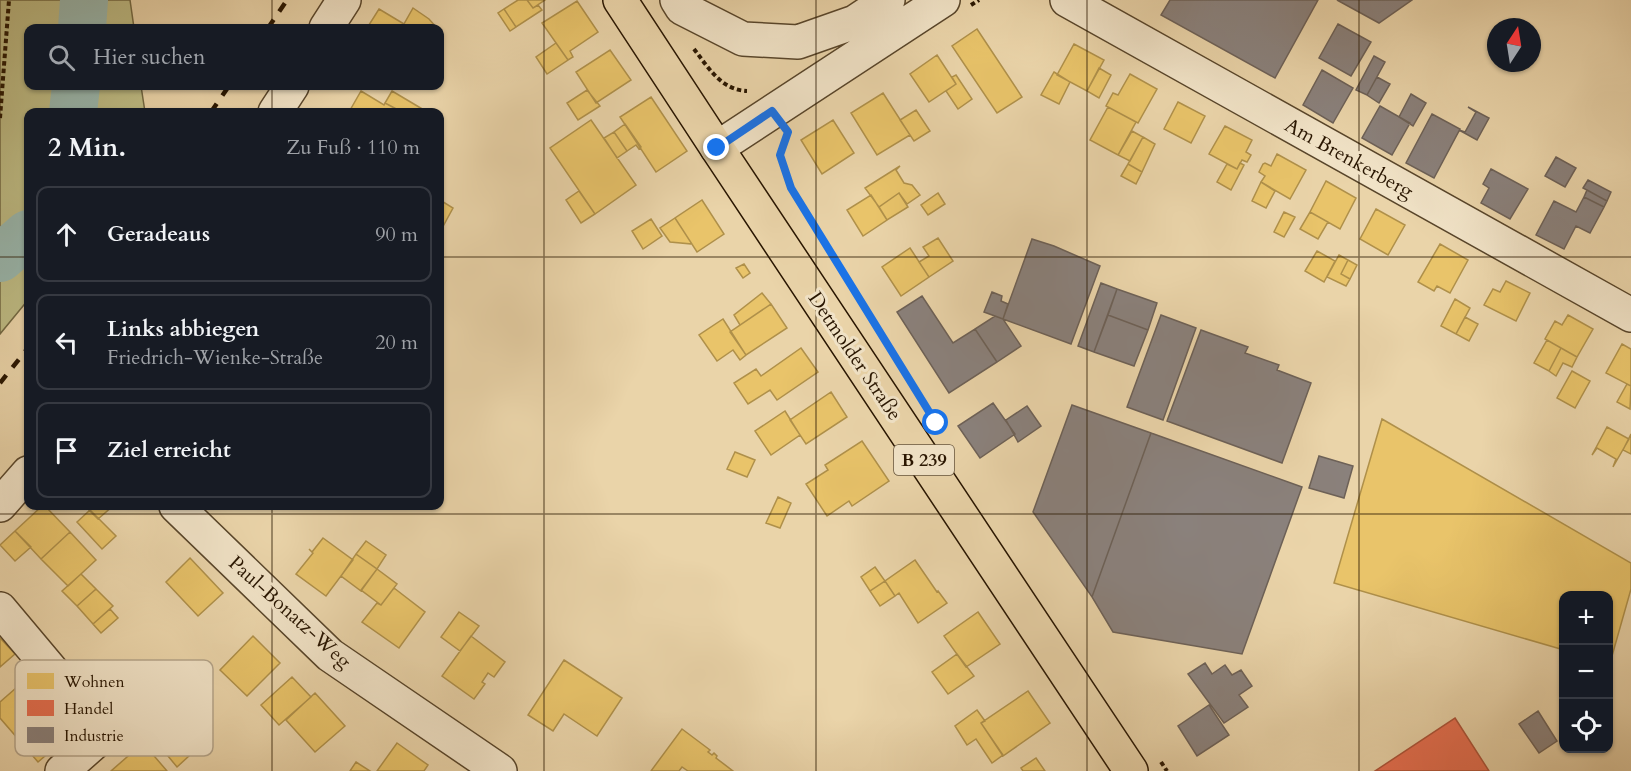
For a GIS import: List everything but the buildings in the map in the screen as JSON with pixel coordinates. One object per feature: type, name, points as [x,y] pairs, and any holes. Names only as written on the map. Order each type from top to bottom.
[{"type":"main road","name":"Detmolder Straße","points":[[620,0],[717,148],[1143,762]]},
{"type":"street","points":[[329,24],[344,0]]},
{"type":"street","points":[[677,0],[682,8],[743,39],[798,42],[855,22],[888,0]]},
{"type":"street","points":[[717,148],[943,0]]},
{"type":"street","name":"Am Brenkerberg","points":[[1067,0],[1631,315]]},
{"type":"street","points":[[278,108],[289,90]]},
{"type":"street","points":[[0,505],[24,478]]},
{"type":"street","name":"Paul-Bonatz-Weg","points":[[180,510],[330,655],[494,769]]},
{"type":"street","points":[[0,609],[43,660]]},
{"type":"street","points":[[62,771],[79,756]]},
{"type":"path","points":[[0,118],[9,0]]},
{"type":"path","points":[[691,44],[716,78],[738,91],[757,92],[788,132],[780,155],[791,188],[911,382]]},
{"type":"path","points":[[1143,762],[1167,771]]},
{"type":"shaded area","points":[[0,0],[130,0],[133,24],[24,24],[24,90],[142,90],[144,108],[24,108],[24,305],[0,334]]},
{"type":"waterway","points":[[82,24],[84,0]]},
{"type":"waterway","points":[[73,108],[76,90]]},
{"type":"waterway","points":[[0,258],[24,237]]},
{"type":"railway","points":[[271,24],[287,0]]},
{"type":"railway","points":[[214,108],[226,90]]},
{"type":"railway","points":[[0,383],[24,353]]},
{"type":"route","points":[[717,148],[772,111],[788,132],[780,155],[791,188],[936,423]]}]
